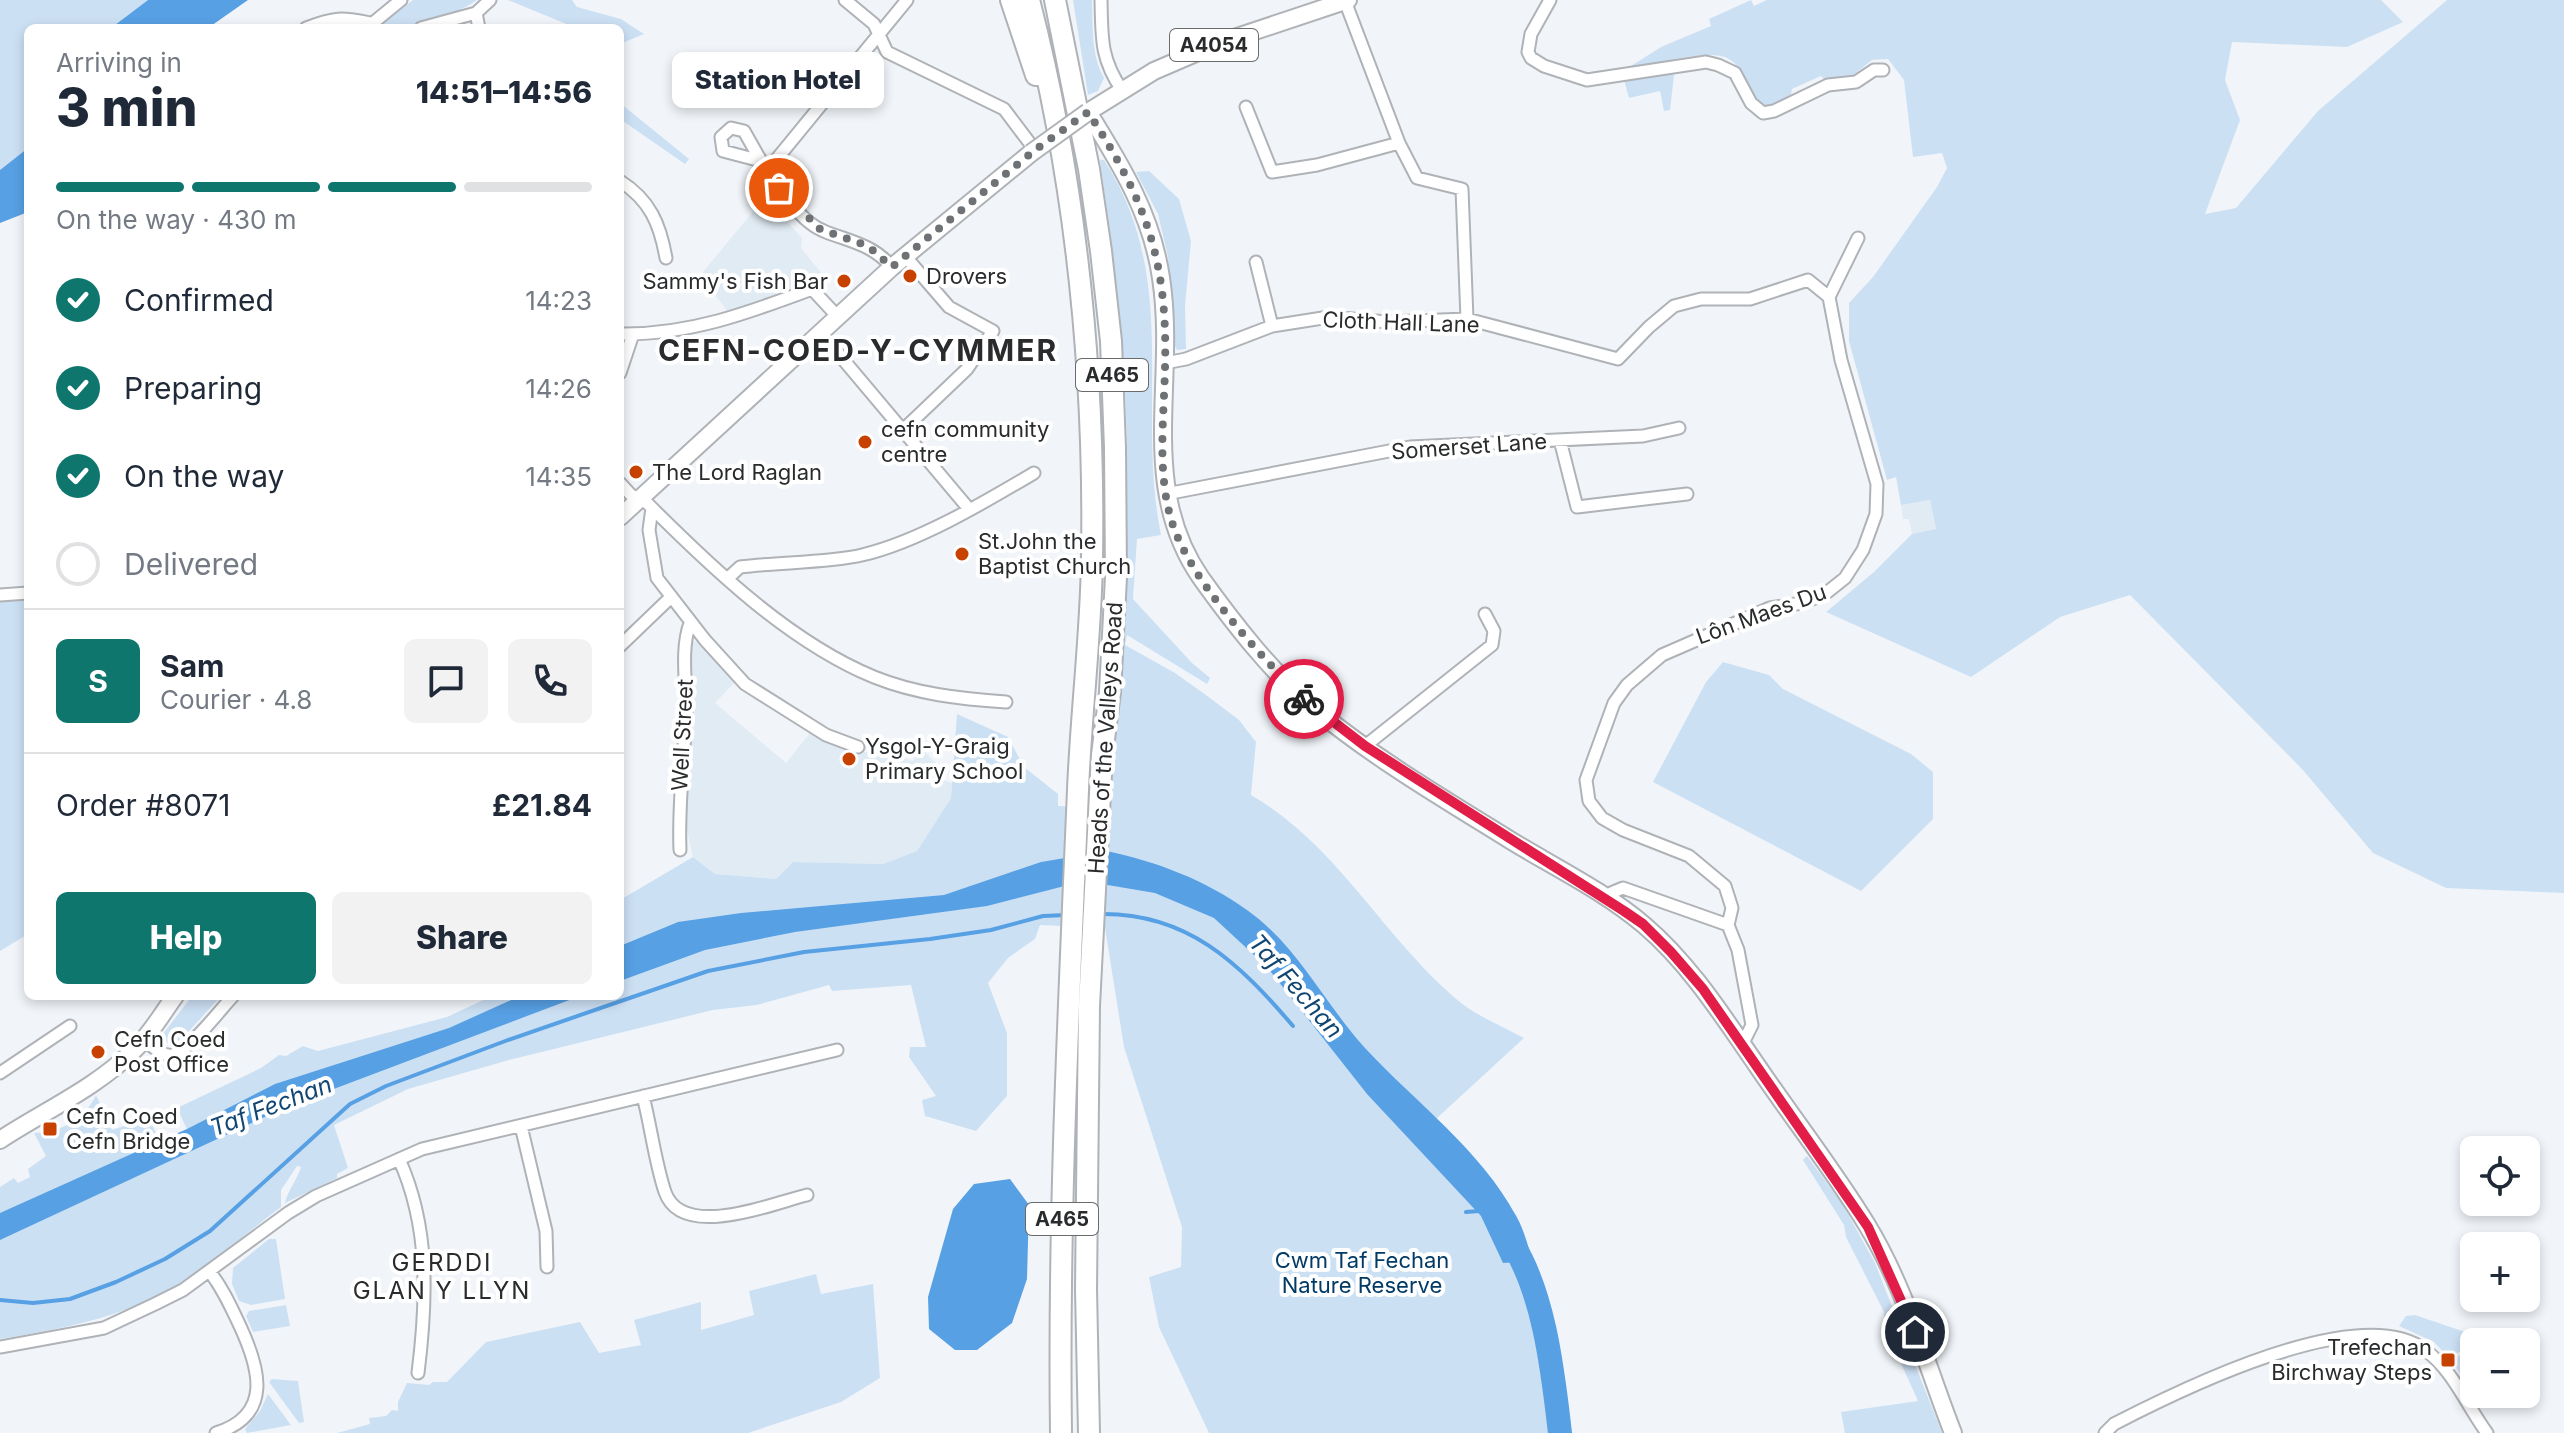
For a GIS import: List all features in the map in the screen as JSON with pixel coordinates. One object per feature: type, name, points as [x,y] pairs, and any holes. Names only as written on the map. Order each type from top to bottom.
[{"type":"highway","points":[[1011,0],[1034,74],[1051,94]]},
{"type":"highway","name":"Heads of the Valleys Road","points":[[1029,0],[1066,175],[1092,452],[1092,562],[1080,754],[1079,1006],[1089,1433]]},
{"type":"highway","name":"Heads of the Valleys Road","points":[[1055,0],[1089,169],[1111,341],[1116,577],[1110,692],[1079,1006],[1059,1305],[1061,1433]]},
{"type":"street","points":[[371,24],[401,0]]},
{"type":"street","points":[[436,24],[476,13],[490,0]]},
{"type":"street","points":[[845,0],[874,24],[887,52],[1004,109],[1032,149]]},
{"type":"street","points":[[903,430],[967,369],[993,331],[949,307],[898,261],[868,246],[823,232],[779,188],[766,164],[907,0]]},
{"type":"street","points":[[1101,0],[1103,57],[1108,72],[1122,90]]},
{"type":"street","points":[[1346,0],[1399,143],[1417,178],[1462,189],[1462,269],[1467,319]]},
{"type":"street","name":"A4054","points":[[624,515],[646,504],[837,316],[1032,149],[1154,71],[1219,43],[1346,0]]},
{"type":"street","points":[[1550,0],[1531,34],[1528,52],[1536,62],[1578,79],[1706,62],[1735,73],[1751,103],[1763,113],[1774,111],[1828,85],[1856,82],[1874,70],[1883,70]]},
{"type":"street","points":[[476,13],[478,24]]},
{"type":"street","points":[[320,24],[344,17],[363,24]]},
{"type":"street","points":[[1246,107],[1272,172],[1317,165],[1399,143]]},
{"type":"street","points":[[1089,113],[1131,182],[1157,252],[1165,317],[1163,456],[1166,494],[1171,521],[1200,576],[1264,658],[1314,708],[1365,746],[1643,924],[1671,952],[1742,1045],[1868,1227],[1906,1306],[1953,1433]]},
{"type":"street","points":[[624,184],[650,207],[657,221],[666,258]]},
{"type":"street","points":[[1829,297],[1858,238]]},
{"type":"street","points":[[1256,262],[1272,326]]},
{"type":"street","name":"Cloth Hall Lane","points":[[1165,363],[1186,359],[1272,326],[1329,317],[1387,322],[1467,319],[1618,359],[1665,311],[1691,300],[1750,299],[1808,280],[1829,297]]},
{"type":"street","points":[[626,334],[670,333],[721,322],[812,289],[837,316]]},
{"type":"street","name":"Lôn Maes Du","points":[[1742,1045],[1752,1025],[1738,950],[1728,925],[1732,908],[1725,886],[1689,856],[1623,830],[1602,818],[1589,801],[1586,780],[1614,703],[1627,685],[1662,655],[1770,608],[1802,603],[1825,594],[1845,578],[1863,550],[1876,514],[1877,484],[1841,360],[1829,297]]},
{"type":"street","points":[[820,332],[969,509]]},
{"type":"street","name":"Somerset Lane","points":[[1166,494],[1410,447],[1643,436],[1679,428]]},
{"type":"street","points":[[1560,440],[1577,507],[1687,494]]},
{"type":"street","points":[[727,579],[740,567],[861,555],[898,542],[969,509],[1034,473]]},
{"type":"street","points":[[624,486],[727,579],[804,638],[874,677],[929,694],[1006,702]]},
{"type":"street","points":[[646,504],[657,578],[690,623],[745,684],[816,729],[858,747]]},
{"type":"street","points":[[0,595],[24,593]]},
{"type":"street","points":[[624,642],[670,598]]},
{"type":"street","points":[[1365,746],[1492,645],[1494,631],[1485,614]]},
{"type":"street","name":"Well Street","points":[[680,850],[678,807],[687,677],[683,643],[690,623]]},
{"type":"street","points":[[1606,899],[1623,888],[1728,925]]},
{"type":"street","points":[[0,1140],[66,1101],[120,1062],[144,1040],[172,1000]]},
{"type":"street","points":[[144,1040],[165,1054],[172,1055],[184,1048],[229,1000]]},
{"type":"street","points":[[0,1073],[70,1026]]},
{"type":"street","points":[[0,1347],[104,1328],[183,1290],[316,1196],[422,1149],[837,1050]]},
{"type":"street","points":[[643,1096],[666,1196],[686,1213],[711,1219],[807,1195]]},
{"type":"street","points":[[521,1126],[546,1231],[547,1267]]},
{"type":"street","points":[[399,1159],[414,1202],[424,1249],[425,1289],[418,1373]]},
{"type":"street","points":[[210,1272],[222,1287],[254,1358],[259,1385],[241,1419],[216,1433]]},
{"type":"street","points":[[2105,1433],[2114,1424],[2194,1383],[2277,1354],[2333,1340],[2379,1335],[2395,1335],[2424,1349],[2456,1385],[2487,1433]]},
{"type":"shaded area","points":[[765,197],[802,238],[801,248],[823,275],[729,313],[709,287],[712,283],[703,272]]},
{"type":"shaded area","points":[[1930,500],[1936,530],[1912,534],[1909,519],[1903,519],[1901,505]]},
{"type":"shaded area","name":"Ysgol-Y-Graig Primary School","points":[[696,641],[734,683],[715,703],[786,763],[810,733],[852,752],[880,752],[913,761],[921,748],[944,771],[943,780],[952,783],[951,798],[917,851],[883,864],[793,862],[776,879],[715,874],[693,857],[682,808],[692,676],[687,645]]},
{"type":"green space","points":[[0,0],[148,0],[116,24],[24,24],[24,151],[0,170]]},
{"type":"green space","points":[[413,0],[477,0],[428,21],[382,24]]},
{"type":"green space","points":[[508,0],[572,0],[577,7],[621,19],[644,34],[624,42],[624,24],[566,24]]},
{"type":"green space","points":[[1073,0],[1092,0],[1095,50],[1104,78],[1098,91],[1088,95]]},
{"type":"green space","points":[[1751,0],[1754,6],[1767,0],[2381,0],[2403,22],[2347,47],[2232,42],[2225,80],[2240,120],[2205,214],[2236,208],[2318,111],[2447,0],[2564,0],[2564,893],[2446,888],[2373,853],[2302,769],[2130,595],[2060,617],[1971,677],[1826,612],[1874,572],[1912,534],[1936,529],[1930,500],[1901,505],[1896,477],[1887,480],[1849,341],[1849,303],[1873,277],[1947,168],[1942,153],[1913,157],[1904,80],[1888,59],[1872,60],[1852,76],[1826,82],[1821,76],[1792,89],[1790,100],[1777,107],[1761,106],[1739,68],[1729,59],[1719,56],[1693,56],[1623,71],[1661,47],[1711,26],[1709,19]]},
{"type":"green space","points":[[1669,72],[1674,75],[1670,110],[1664,111],[1660,91],[1629,98],[1624,80]]},
{"type":"green space","points":[[624,106],[689,159],[685,164],[624,122]]},
{"type":"green space","name":"Cwm Taf Fechan Nature Reserve","points":[[1100,160],[1104,160],[1128,206],[1142,251],[1149,298],[1154,487],[1161,535],[1137,539],[1133,599],[1192,663],[1210,678],[1207,684],[1127,635],[1125,645],[1175,673],[1239,720],[1256,742],[1251,795],[1281,815],[1334,864],[1404,947],[1455,998],[1479,1015],[1524,1038],[1436,1119],[1488,1175],[1517,1216],[1555,1330],[1569,1433],[1209,1433],[1159,1327],[1149,1277],[1181,1267],[1182,1227],[1124,1047],[1105,928],[1040,925],[1035,939],[1008,958],[988,983],[1007,1033],[1007,1096],[976,1131],[925,1116],[922,1100],[936,1096],[909,1057],[910,1047],[926,1047],[911,985],[832,991],[829,985],[757,1005],[713,1010],[509,1060],[408,1089],[334,1125],[348,1168],[337,1174],[337,1178],[285,1203],[301,1167],[297,1166],[281,1190],[281,1207],[176,1286],[152,1299],[103,1317],[0,1339],[0,1187],[14,1178],[18,1183],[30,1177],[28,1169],[46,1156],[34,1133],[71,1123],[85,1111],[96,1095],[112,1130],[149,1118],[159,1140],[187,1129],[177,1108],[261,1068],[279,1055],[286,1056],[303,1046],[318,1051],[447,1017],[483,1000],[624,1000],[624,898],[693,857],[715,874],[776,879],[793,862],[883,864],[917,851],[951,798],[957,714],[1008,737],[1024,767],[1058,794],[1058,806],[1111,808],[1125,561],[1127,463],[1125,382]]},
{"type":"green space","points":[[1149,171],[1179,199],[1191,241],[1185,306],[1186,349],[1177,350],[1174,344],[1168,257],[1158,214],[1136,172]]},
{"type":"green space","points":[[24,599],[24,936],[0,951],[0,602]]},
{"type":"green space","points":[[1723,662],[1769,675],[1783,689],[1911,754],[1933,772],[1933,819],[1861,891],[1653,782],[1706,682]]},
{"type":"green space","points":[[189,1000],[217,1000],[181,1040],[170,1044],[163,1040],[163,1034]]},
{"type":"green space","points":[[1807,1156],[1843,1205],[1875,1263],[1942,1433],[1845,1433],[1841,1412],[1918,1401],[1884,1326],[1884,1312],[1846,1237],[1844,1225],[1803,1160]]},
{"type":"green space","points":[[269,1239],[276,1239],[285,1299],[251,1305],[239,1301],[232,1284],[233,1268]]},
{"type":"green space","points":[[816,1274],[821,1294],[873,1284],[880,1378],[841,1402],[748,1433],[337,1433],[370,1424],[369,1418],[398,1411],[398,1402],[407,1383],[429,1385],[447,1382],[486,1342],[580,1322],[599,1353],[641,1345],[634,1320],[701,1302],[701,1330],[754,1315],[749,1291]]},
{"type":"green space","points":[[286,1305],[290,1326],[253,1332],[246,1316],[249,1311]]},
{"type":"green space","points":[[2415,1315],[2460,1330],[2460,1351],[2450,1359],[2434,1342],[2399,1326],[2406,1316]]},
{"type":"green space","points":[[2460,1355],[2460,1373],[2452,1361]]},
{"type":"green space","points":[[272,1379],[298,1381],[304,1422],[299,1423],[269,1382]]},
{"type":"green space","points":[[268,1394],[291,1425],[247,1433],[245,1429],[260,1411]]},
{"type":"water","points":[[148,0],[248,0],[214,24],[116,24]]},
{"type":"water","points":[[24,151],[24,214],[0,223],[0,170]]},
{"type":"water","points":[[1107,851],[1144,861],[1198,881],[1231,899],[1265,924],[1296,958],[1365,1048],[1485,1170],[1519,1221],[1533,1261],[1503,1263],[1481,1216],[1367,1094],[1267,967],[1214,918],[1155,893],[1084,881],[987,906],[795,932],[705,950],[624,980],[624,944],[678,922],[741,913],[944,895],[1041,862]]},
{"type":"water","points":[[511,1000],[569,1000],[286,1107],[0,1240],[0,1213],[187,1129],[275,1084],[449,1028]]},
{"type":"water","points":[[1010,1179],[1029,1205],[1027,1279],[1012,1323],[977,1350],[955,1350],[929,1329],[928,1297],[953,1209],[974,1184]]},
{"type":"waterway","points":[[1099,914],[1159,922],[1185,932],[1231,962],[1293,1026]]},
{"type":"waterway","points":[[624,1000],[708,971],[804,952],[930,939],[991,930],[1043,916],[1067,915]]},
{"type":"waterway","points":[[0,1300],[33,1303],[70,1299],[165,1259],[210,1231],[350,1104],[386,1086],[624,1000]]},
{"type":"waterway","points":[[1466,1212],[1479,1211]]},
{"type":"waterway","name":"Taf Fechan","points":[[1508,1237],[1530,1281],[1545,1331],[1560,1433]]},
{"type":"way so far","points":[[779,188],[823,232],[868,246],[882,255],[892,267],[1035,150],[1088,112],[1131,182],[1157,252],[1165,317],[1163,456],[1171,521],[1200,576],[1264,658],[1304,699]]},
{"type":"place","name":"Station Hotel","points":[[779,188]]},
{"type":"place","name":"Drovers","points":[[910,276]]},
{"type":"place","name":"Sammy's Fish Bar","points":[[844,281]]},
{"type":"place","name":"cefn community centre","points":[[865,442]]},
{"type":"place","name":"The Lord Raglan","points":[[636,472]]},
{"type":"place","name":"St.John the Baptist Church","points":[[962,554]]},
{"type":"place","name":"Ysgol-Y-Graig Primary School","points":[[849,759]]},
{"type":"place","name":"Cefn Coed Post Office","points":[[98,1052]]},
{"type":"place","name":"Cefn Coed Cefn Bridge","points":[[50,1129]]},
{"type":"place","name":"Trefechan Birchway Steps","points":[[2448,1360]]},
{"type":"district","name":"CEFN-COED-Y-CYMMER","points":[[858,350]]},
{"type":"district","name":"GERDDI GLAN Y LLYN","points":[[442,1276]]},
{"type":"route","points":[[1304,699],[1365,746],[1643,924],[1671,952],[1703,989],[1868,1227],[1906,1306],[1915,1332]]}]
